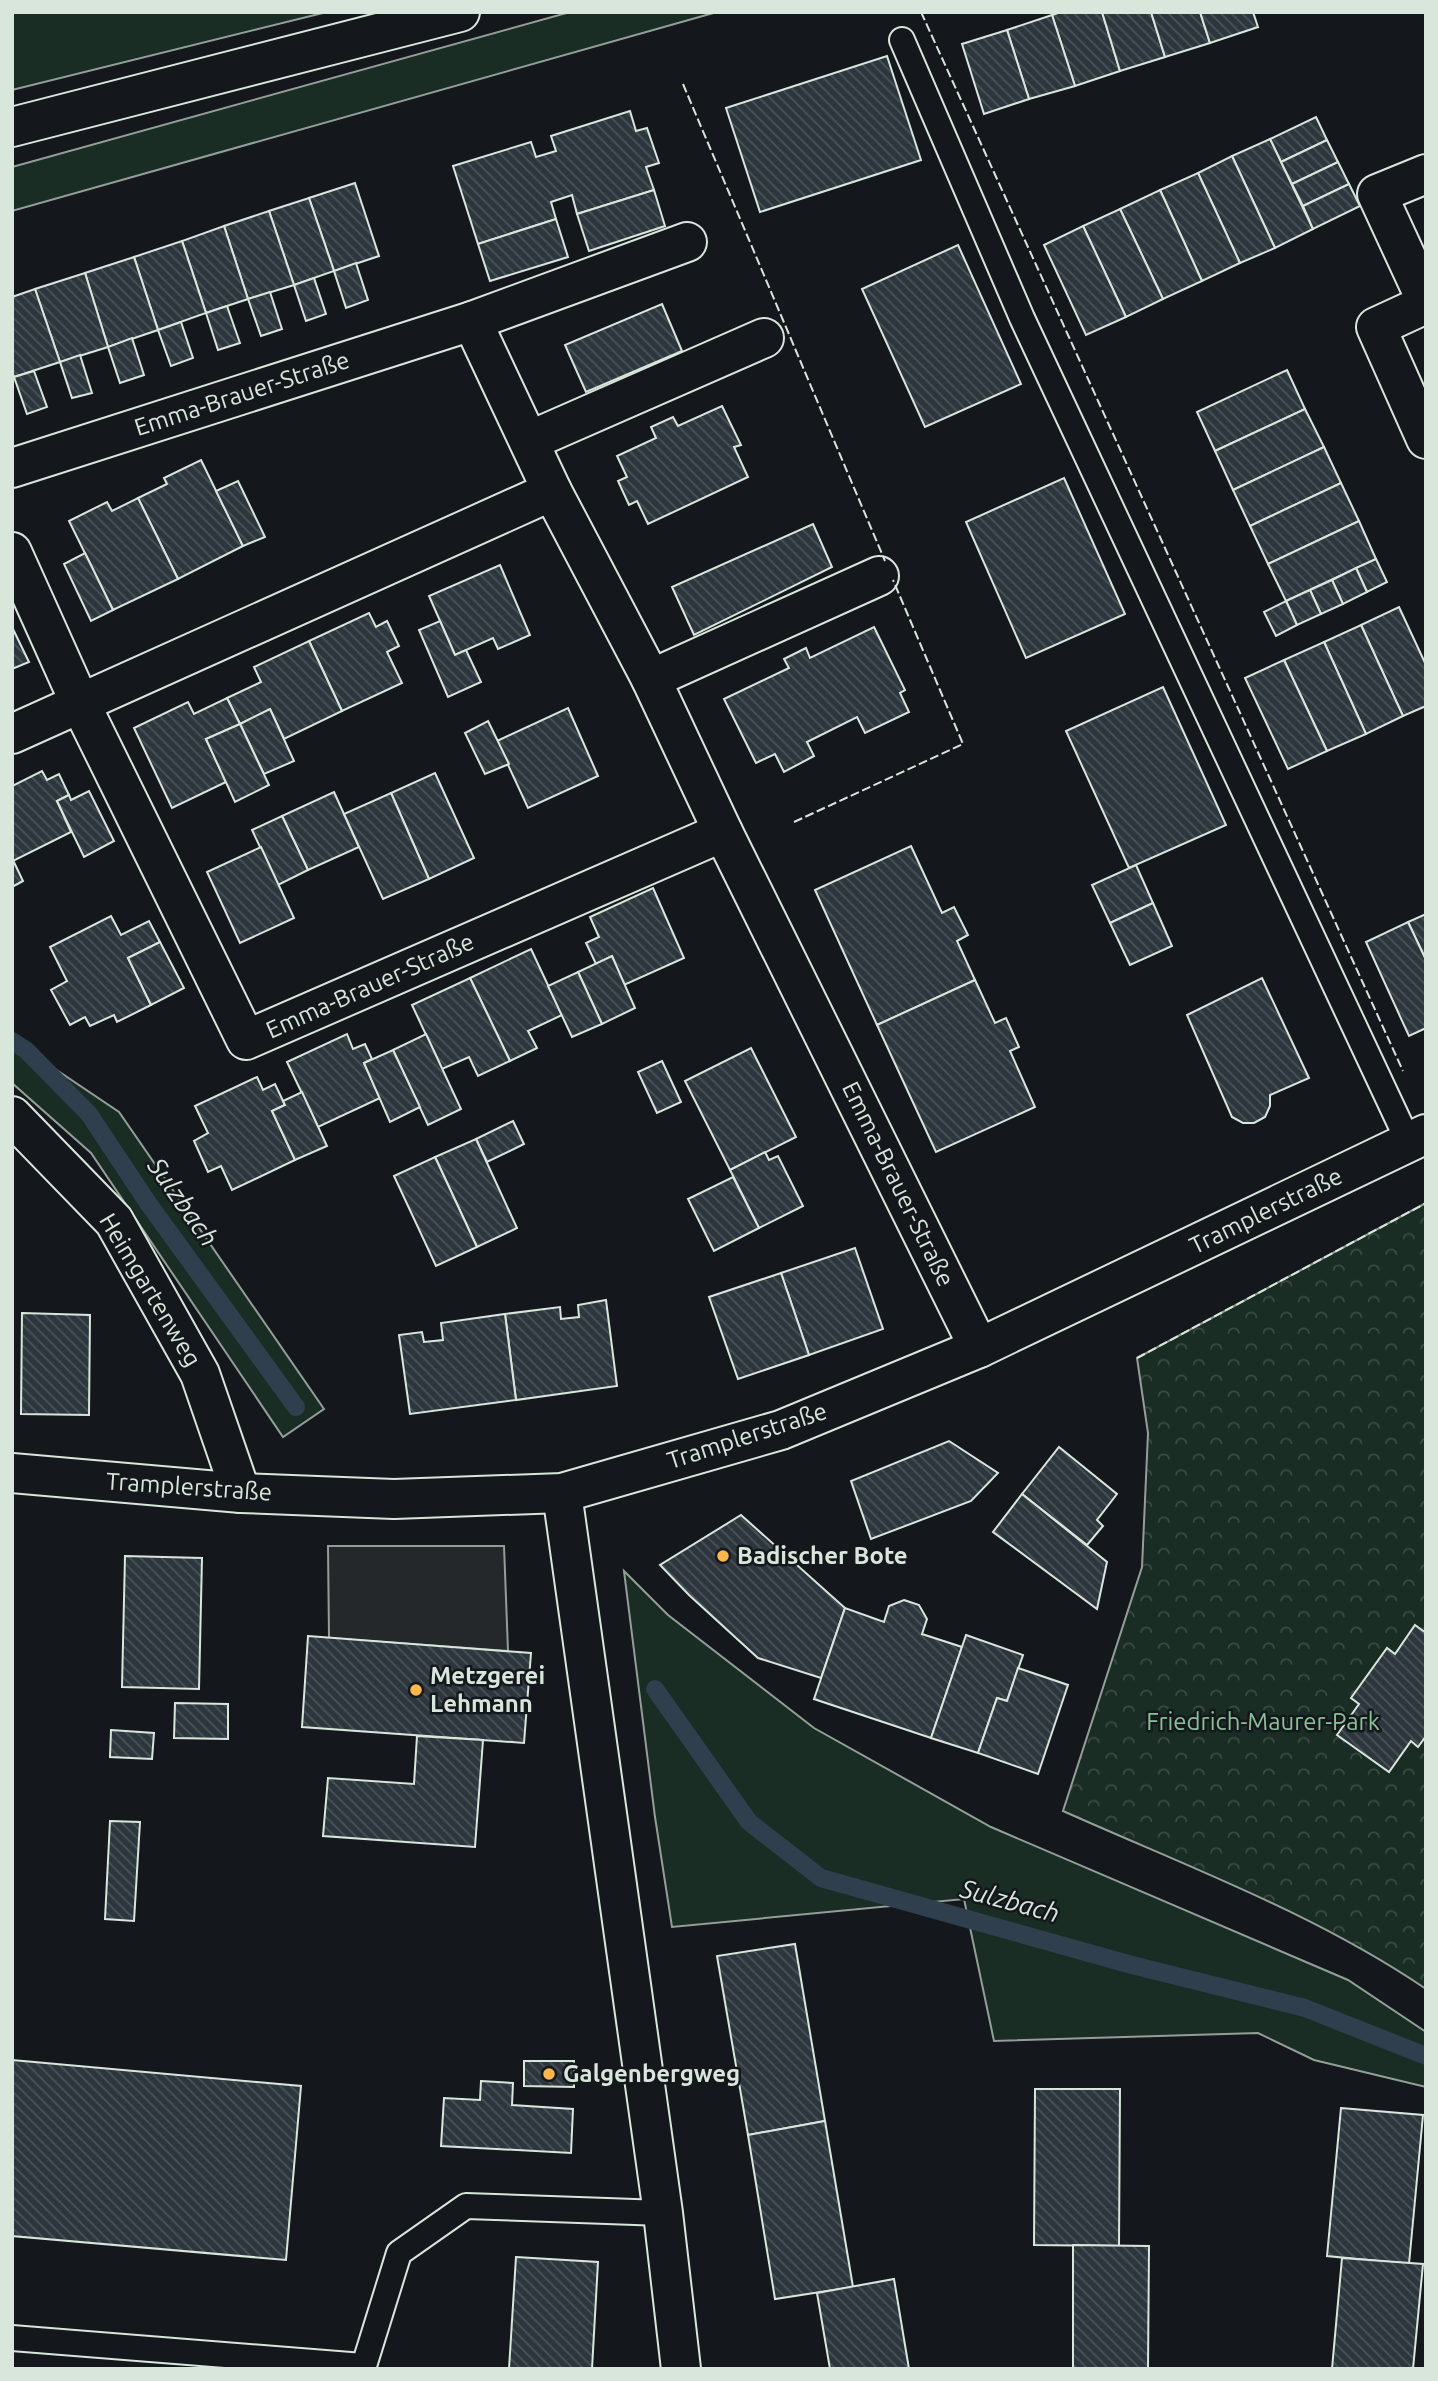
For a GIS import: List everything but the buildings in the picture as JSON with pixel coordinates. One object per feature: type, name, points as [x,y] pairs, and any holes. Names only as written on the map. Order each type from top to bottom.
[{"type":"street","points":[[12,127],[460,12]]},
{"type":"street","points":[[1426,174],[1377,194],[1426,302],[1376,327],[1426,439]]},
{"type":"street","name":"Emma-Brauer-Straße","points":[[12,468],[472,321],[687,242]]},
{"type":"street","name":"Emma-Brauer-Straße","points":[[472,321],[552,491],[652,679],[723,832],[979,1348]]},
{"type":"street","points":[[529,441],[764,338]]},
{"type":"street","points":[[12,734],[552,491]]},
{"type":"street","name":"Emma-Brauer-Straße","points":[[12,552],[80,703],[246,1040],[723,832]]},
{"type":"street","points":[[652,679],[879,576]]},
{"type":"street","name":"Heimgartenweg","points":[[12,1116],[114,1221],[200,1374],[241,1493]]},
{"type":"street","name":"Tramplerstraße","points":[[12,1473],[241,1493],[394,1499],[562,1493],[781,1430],[979,1348],[1418,1139]]},
{"type":"street","points":[[562,1493],[663,2213],[681,2369]]},
{"type":"lane","points":[[902,40],[1022,318],[1418,1139]]},
{"type":"lane","points":[[12,2338],[363,2367],[399,2253],[466,2206],[663,2213]]},
{"type":"green space","points":[[12,12],[327,12],[12,90]]},
{"type":"green space","points":[[570,12],[717,12],[12,211],[12,167]]},
{"type":"green space","points":[[12,1040],[119,1112],[324,1409],[283,1437],[91,1153],[12,1083]]},
{"type":"green space","name":"Friedrich-Maurer-Park","points":[[1426,1203],[1426,1989],[1339,1937],[1294,1914],[1063,1811],[1142,1567],[1148,1433],[1137,1358]]},
{"type":"green space","points":[[624,1571],[668,1615],[814,1728],[991,1827],[1348,1980],[1426,2032],[1426,2087],[1314,2060],[1258,2033],[994,2041],[964,1899],[672,1927],[655,1817]]},
{"type":"shaded area","points":[[328,1546],[504,1546],[508,1651],[329,1638]]},
{"type":"waterway","name":"Sulzbach","points":[[12,1041],[26,1050],[89,1114],[148,1203],[296,1407]]},
{"type":"waterway","name":"Sulzbach","points":[[655,1689],[749,1822],[821,1878],[1132,1965],[1305,2008],[1426,2056]]},
{"type":"fence","points":[[921,12],[1403,1071]]},
{"type":"fence","points":[[683,84],[885,561]]},
{"type":"fence","points":[[794,822],[963,744],[893,580]]},
{"type":"fence","points":[[1137,1358],[1426,1203]]},
{"type":"place","name":"Badischer Bote","points":[[723,1556]]},
{"type":"place","name":"Metzgerei Lehmann","points":[[416,1690]]},
{"type":"place","name":"Galgenbergweg","points":[[549,2074]]}]
